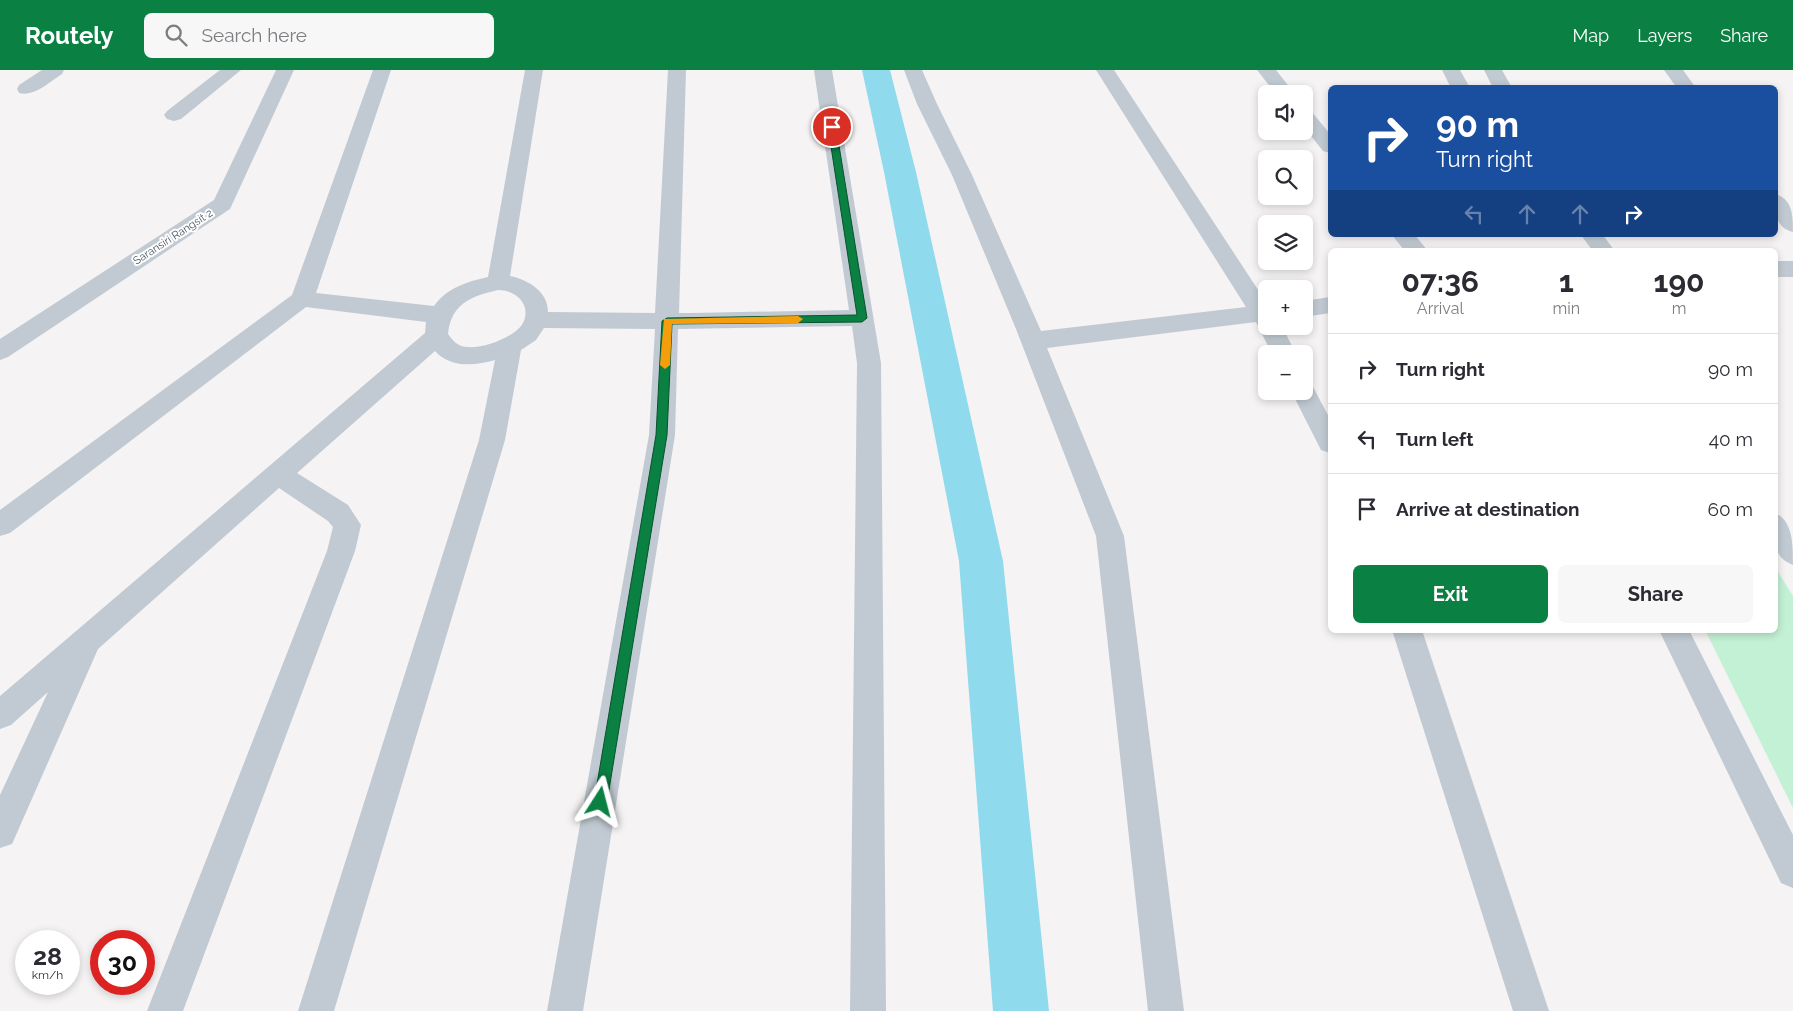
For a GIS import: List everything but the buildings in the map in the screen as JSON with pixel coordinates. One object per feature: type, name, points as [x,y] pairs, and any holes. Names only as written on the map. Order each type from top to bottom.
[{"type":"street","points":[[26,89],[55,70]]},
{"type":"street","points":[[174,115],[232,70]]},
{"type":"street","name":"Saransiri Rangsit 2","points":[[0,351],[223,204],[285,70]]},
{"type":"street","points":[[0,525],[302,299],[382,70]]},
{"type":"street","points":[[498,282],[534,70]]},
{"type":"street","points":[[565,1011],[662,435],[677,70]]},
{"type":"street","points":[[823,70],[869,363],[868,1011]]},
{"type":"street","points":[[912,70],[962,176],[1032,341],[1110,536],[1166,1011]]},
{"type":"street","points":[[1105,70],[1258,306]]},
{"type":"street","points":[[1266,70],[1278,85]]},
{"type":"street","points":[[1451,70],[1460,85]]},
{"type":"street","points":[[1493,70],[1501,85]]},
{"type":"street","points":[[1673,70],[1685,85]]},
{"type":"street","points":[[1313,126],[1328,145]]},
{"type":"street","points":[[1778,206],[1793,225]]},
{"type":"street","points":[[1405,237],[1414,248]]},
{"type":"street","points":[[1593,237],[1602,248]]},
{"type":"street","points":[[1778,269],[1793,269]]},
{"type":"street","points":[[0,715],[278,474],[438,326],[448,304],[459,294],[472,288],[498,282],[508,282],[525,289],[535,302],[537,312],[530,331],[522,340],[510,346],[478,356],[452,352],[442,344],[438,326]]},
{"type":"street","points":[[302,299],[438,326]]},
{"type":"street","points":[[1313,307],[1328,305]]},
{"type":"street","points":[[535,320],[667,321],[862,318]]},
{"type":"street","points":[[1032,341],[1258,319]]},
{"type":"street","points":[[316,1011],[492,440],[510,346]]},
{"type":"street","points":[[1308,400],[1328,438]]},
{"type":"street","points":[[165,1011],[340,551],[348,525],[338,513],[278,474]]},
{"type":"street","points":[[1778,529],[1793,553]]},
{"type":"street","points":[[1408,633],[1531,1011]]},
{"type":"street","points":[[1675,633],[1793,871]]},
{"type":"street","points":[[0,832],[88,640]]},
{"type":"green space","points":[[1778,572],[1793,596],[1793,808],[1706,633],[1778,633]]},
{"type":"waterway","points":[[876,70],[900,172],[981,561],[1021,1011]]},
{"type":"slow traffic","points":[[665,365],[667,321],[798,319]]},
{"type":"route","points":[[600,802],[662,435],[667,321],[862,318],[832,127]]}]
